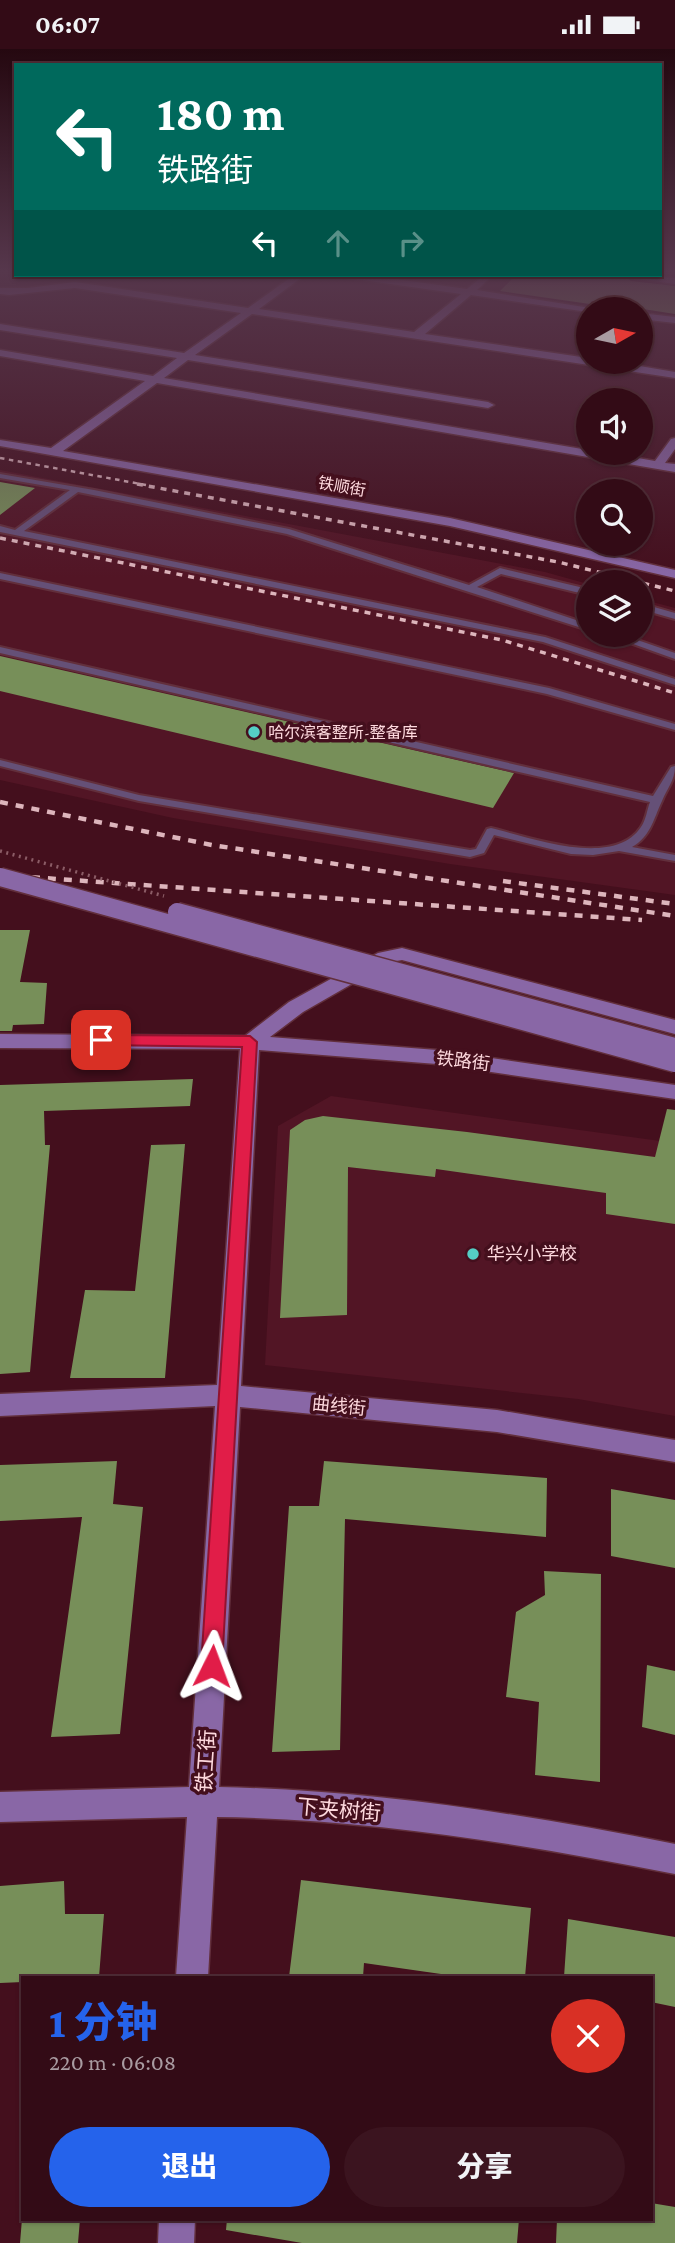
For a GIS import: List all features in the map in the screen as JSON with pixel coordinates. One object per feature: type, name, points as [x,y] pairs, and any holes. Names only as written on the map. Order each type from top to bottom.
[{"type":"street","points":[[116,373],[675,468]]},
{"type":"street","points":[[55,451],[162,373]]},
{"type":"street","points":[[293,373],[488,405]]},
{"type":"street","points":[[658,465],[675,441]]},
{"type":"street","name":"铁顺街","points":[[0,443],[450,522],[675,574]]},
{"type":"street","points":[[0,863],[675,1047]]},
{"type":"street","points":[[0,877],[675,1063]]},
{"type":"street","points":[[250,1042],[296,1007],[385,957],[402,954],[675,1027]]},
{"type":"street","name":"铁路街","points":[[0,1041],[250,1042],[437,1058],[675,1092]]},
{"type":"street","name":"铁工街","points":[[192,1976],[250,1042]]},
{"type":"street","name":"曲线街","points":[[0,1405],[228,1395],[497,1421],[675,1451]]},
{"type":"street","name":"下夹树街","points":[[0,1807],[203,1802],[349,1809],[593,1842],[675,1859]]},
{"type":"street","points":[[176,2243],[177,2221]]},
{"type":"lane","points":[[0,476],[289,532],[346,547],[576,623]]},
{"type":"lane","points":[[16,533],[77,489]]},
{"type":"lane","points":[[0,529],[545,640],[675,682]]},
{"type":"lane","points":[[470,588],[500,571],[576,589]]},
{"type":"lane","points":[[0,576],[549,691],[675,727]]},
{"type":"lane","points":[[653,610],[675,616]]},
{"type":"lane","points":[[648,647],[675,656]]},
{"type":"lane","points":[[0,650],[657,800]]},
{"type":"lane","points":[[0,763],[139,798],[470,854],[480,851],[491,831],[569,851],[595,852],[619,848],[636,841],[645,830],[657,800],[675,769]]},
{"type":"lane","points":[[619,848],[675,857]]},
{"type":"path","points":[[0,851],[176,899]]},
{"type":"shaded area","points":[[0,470],[545,572],[576,581],[576,647],[653,647],[653,602],[675,608],[675,895],[450,864],[173,818],[0,780]]},
{"type":"shaded area","name":"华兴小学校","points":[[331,1096],[675,1143],[675,1416],[578,1399],[265,1365],[278,1126]]},
{"type":"building","points":[[0,482],[35,488],[0,515]]},
{"type":"building","name":"哈尔滨客整所-整备库","points":[[0,656],[514,773],[493,808],[0,691]]},
{"type":"building","points":[[0,930],[30,930],[20,982],[47,983],[44,1024],[13,1025],[12,1031],[0,1031]]},
{"type":"building","points":[[193,1079],[190,1106],[44,1111],[45,1145],[50,1145],[30,1372],[0,1374],[0,1085]]},
{"type":"building","points":[[667,1109],[675,1110],[675,1224],[606,1214],[606,1193],[436,1169],[435,1177],[348,1167],[347,1315],[280,1318],[290,1130],[305,1120],[323,1116],[655,1157]]},
{"type":"building","points":[[185,1144],[165,1378],[70,1378],[85,1290],[135,1291],[151,1145]]},
{"type":"building","points":[[117,1461],[113,1504],[143,1507],[120,1734],[51,1737],[82,1517],[0,1521],[0,1465]]},
{"type":"building","points":[[324,1461],[547,1478],[546,1537],[345,1519],[340,1750],[272,1752],[289,1506],[319,1506]]},
{"type":"building","points":[[611,1489],[675,1500],[675,1568],[611,1556]]},
{"type":"building","points":[[544,1571],[601,1574],[600,1782],[535,1775],[539,1702],[506,1697],[516,1612],[545,1595]]},
{"type":"building","points":[[647,1665],[675,1671],[675,1735],[642,1727]]},
{"type":"building","points":[[301,1880],[531,1908],[525,1976],[455,1976],[364,1963],[363,1976],[289,1976]]},
{"type":"building","points":[[64,1881],[65,1914],[104,1914],[99,1976],[21,1976],[21,1982],[0,1983],[0,1886]]},
{"type":"building","points":[[568,1919],[675,1937],[675,2007],[653,2002],[653,1976],[564,1976]]},
{"type":"building","points":[[653,2203],[675,2207],[675,2243],[556,2243],[557,2221],[653,2221]]},
{"type":"building","points":[[22,2221],[80,2221],[78,2243],[20,2243]]},
{"type":"building","points":[[227,2221],[519,2221],[517,2243],[302,2243],[226,2230]]},
{"type":"railway","points":[[0,458],[146,485]]},
{"type":"railway","points":[[137,484],[558,562],[675,591]]},
{"type":"railway","points":[[0,538],[502,640],[675,693]]},
{"type":"railway","points":[[0,802],[212,845],[675,916]]},
{"type":"railway","points":[[0,875],[642,920]]},
{"type":"railway","points":[[503,881],[675,904]]},
{"type":"place","name":"哈尔滨客整所-整备库","points":[[254,732]]},
{"type":"place","name":"华兴小学校","points":[[473,1254]]},
{"type":"route","points":[[101,1040],[250,1042],[212,1666]]}]
